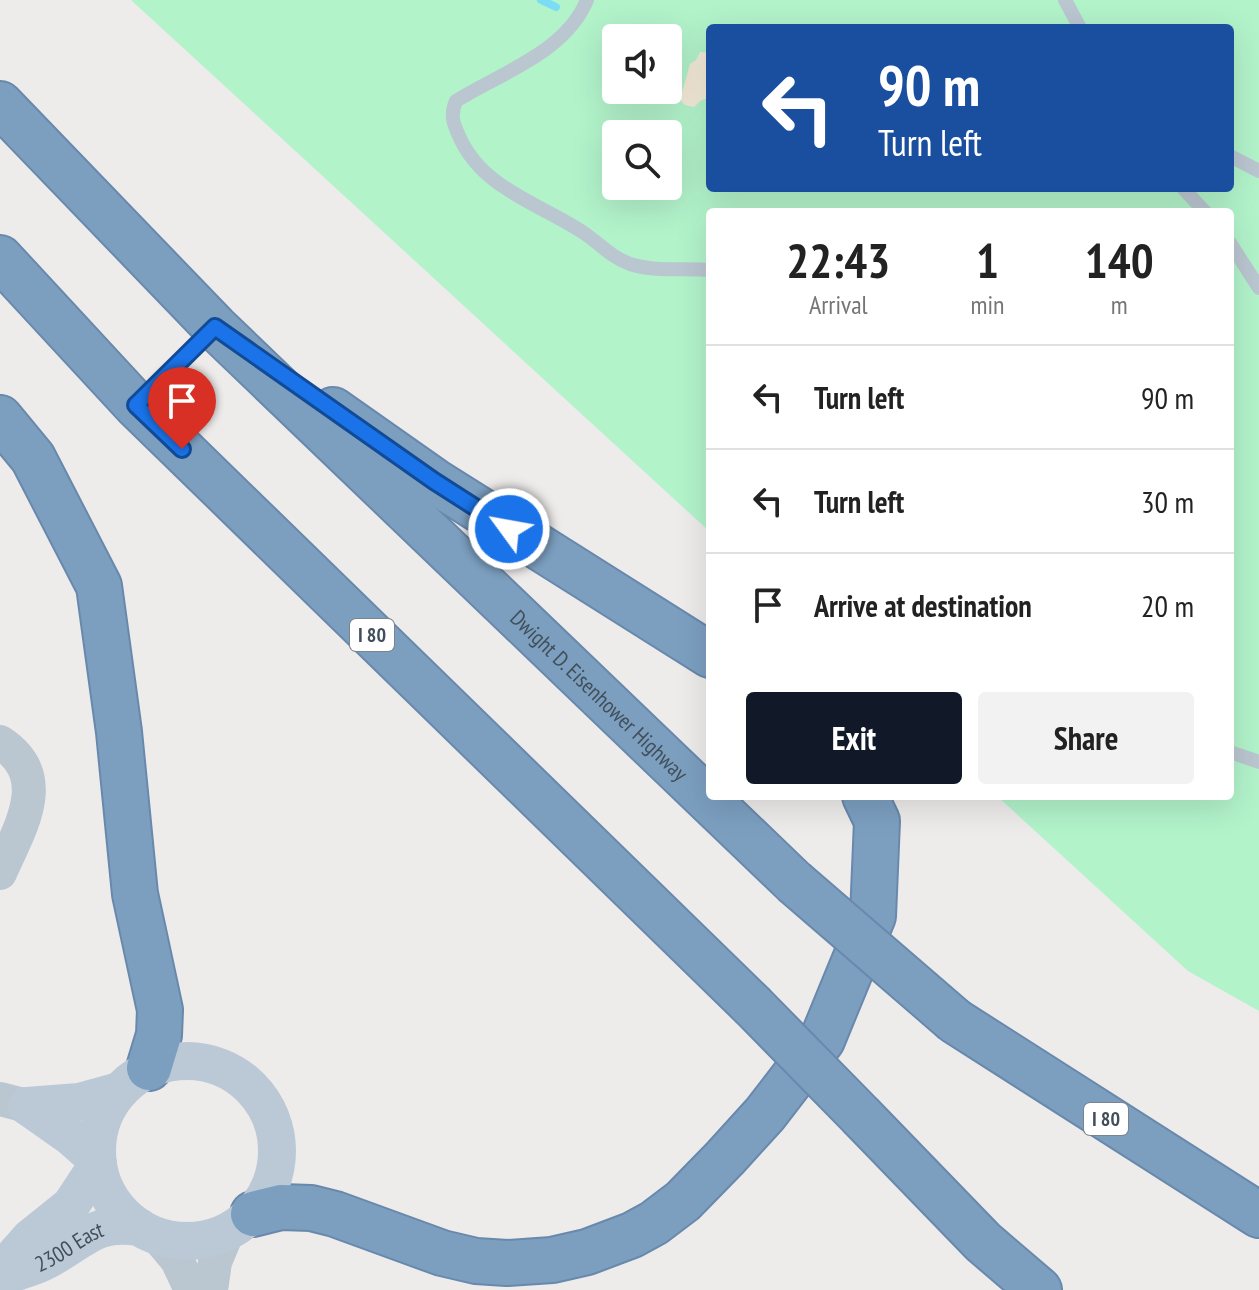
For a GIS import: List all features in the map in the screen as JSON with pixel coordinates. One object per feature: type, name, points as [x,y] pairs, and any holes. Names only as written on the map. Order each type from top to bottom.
[{"type":"highway","name":"Dwight D. Eisenhower Highway","points":[[0,104],[215,327],[706,798]]},
{"type":"highway","name":"I 80","points":[[0,258],[136,405],[752,1005],[983,1242],[1039,1290]]},
{"type":"highway","points":[[215,327],[434,481],[706,652]]},
{"type":"highway","points":[[0,418],[33,458],[99,586],[119,732],[135,894],[160,1010],[159,1035],[134,1080]]},
{"type":"highway","name":"Dwight D. Eisenhower Highway","points":[[708,800],[794,882],[955,1021],[1259,1215]]},
{"type":"highway","points":[[240,1222],[281,1207],[311,1208],[442,1253],[476,1261],[507,1263],[552,1260],[587,1252],[654,1223],[683,1201],[725,1158],[765,1114],[822,1040],[873,916],[877,821],[867,800]]},
{"type":"main road","points":[[13,1103],[79,1102],[181,1060],[213,1064],[241,1078],[262,1100],[275,1128],[278,1159],[270,1188],[240,1222],[198,1241],[183,1241],[147,1231],[115,1205],[106,1191],[97,1162],[99,1128],[105,1113],[134,1080]]},
{"type":"main road","points":[[13,1103],[71,1137],[97,1162]]},
{"type":"main road","name":"2300 East","points":[[0,1274],[30,1238],[71,1205],[97,1162]]},
{"type":"main road","name":"2300 East","points":[[0,1274],[46,1261],[102,1227],[147,1231]]},
{"type":"street","points":[[0,873],[26,816],[29,800],[30,784],[10,751]]},
{"type":"street","points":[[211,1290],[215,1262],[240,1222]]},
{"type":"street","points":[[147,1231],[177,1260],[191,1290]]},
{"type":"lane","points":[[587,0],[570,27],[552,45],[456,101],[452,122],[474,164],[493,181],[584,234],[610,255],[652,269],[706,270]]},
{"type":"lane","points":[[1065,0],[1078,24]]},
{"type":"lane","points":[[1234,158],[1259,171]]},
{"type":"lane","points":[[1187,192],[1201,208]]},
{"type":"lane","points":[[1234,249],[1259,288]]},
{"type":"lane","points":[[136,405],[215,327]]},
{"type":"lane","points":[[1234,753],[1259,762]]},
{"type":"green space","points":[[131,0],[1259,0],[1259,1011],[1188,971],[1001,800],[1234,800],[1234,208],[706,208],[706,528]]},
{"type":"sand","points":[[700,52],[706,53],[706,99],[694,107],[682,102],[690,64]]},
{"type":"waterway","points":[[541,0],[556,7]]},
{"type":"route","points":[[182,449],[136,405],[215,327],[434,481],[509,529]]}]
